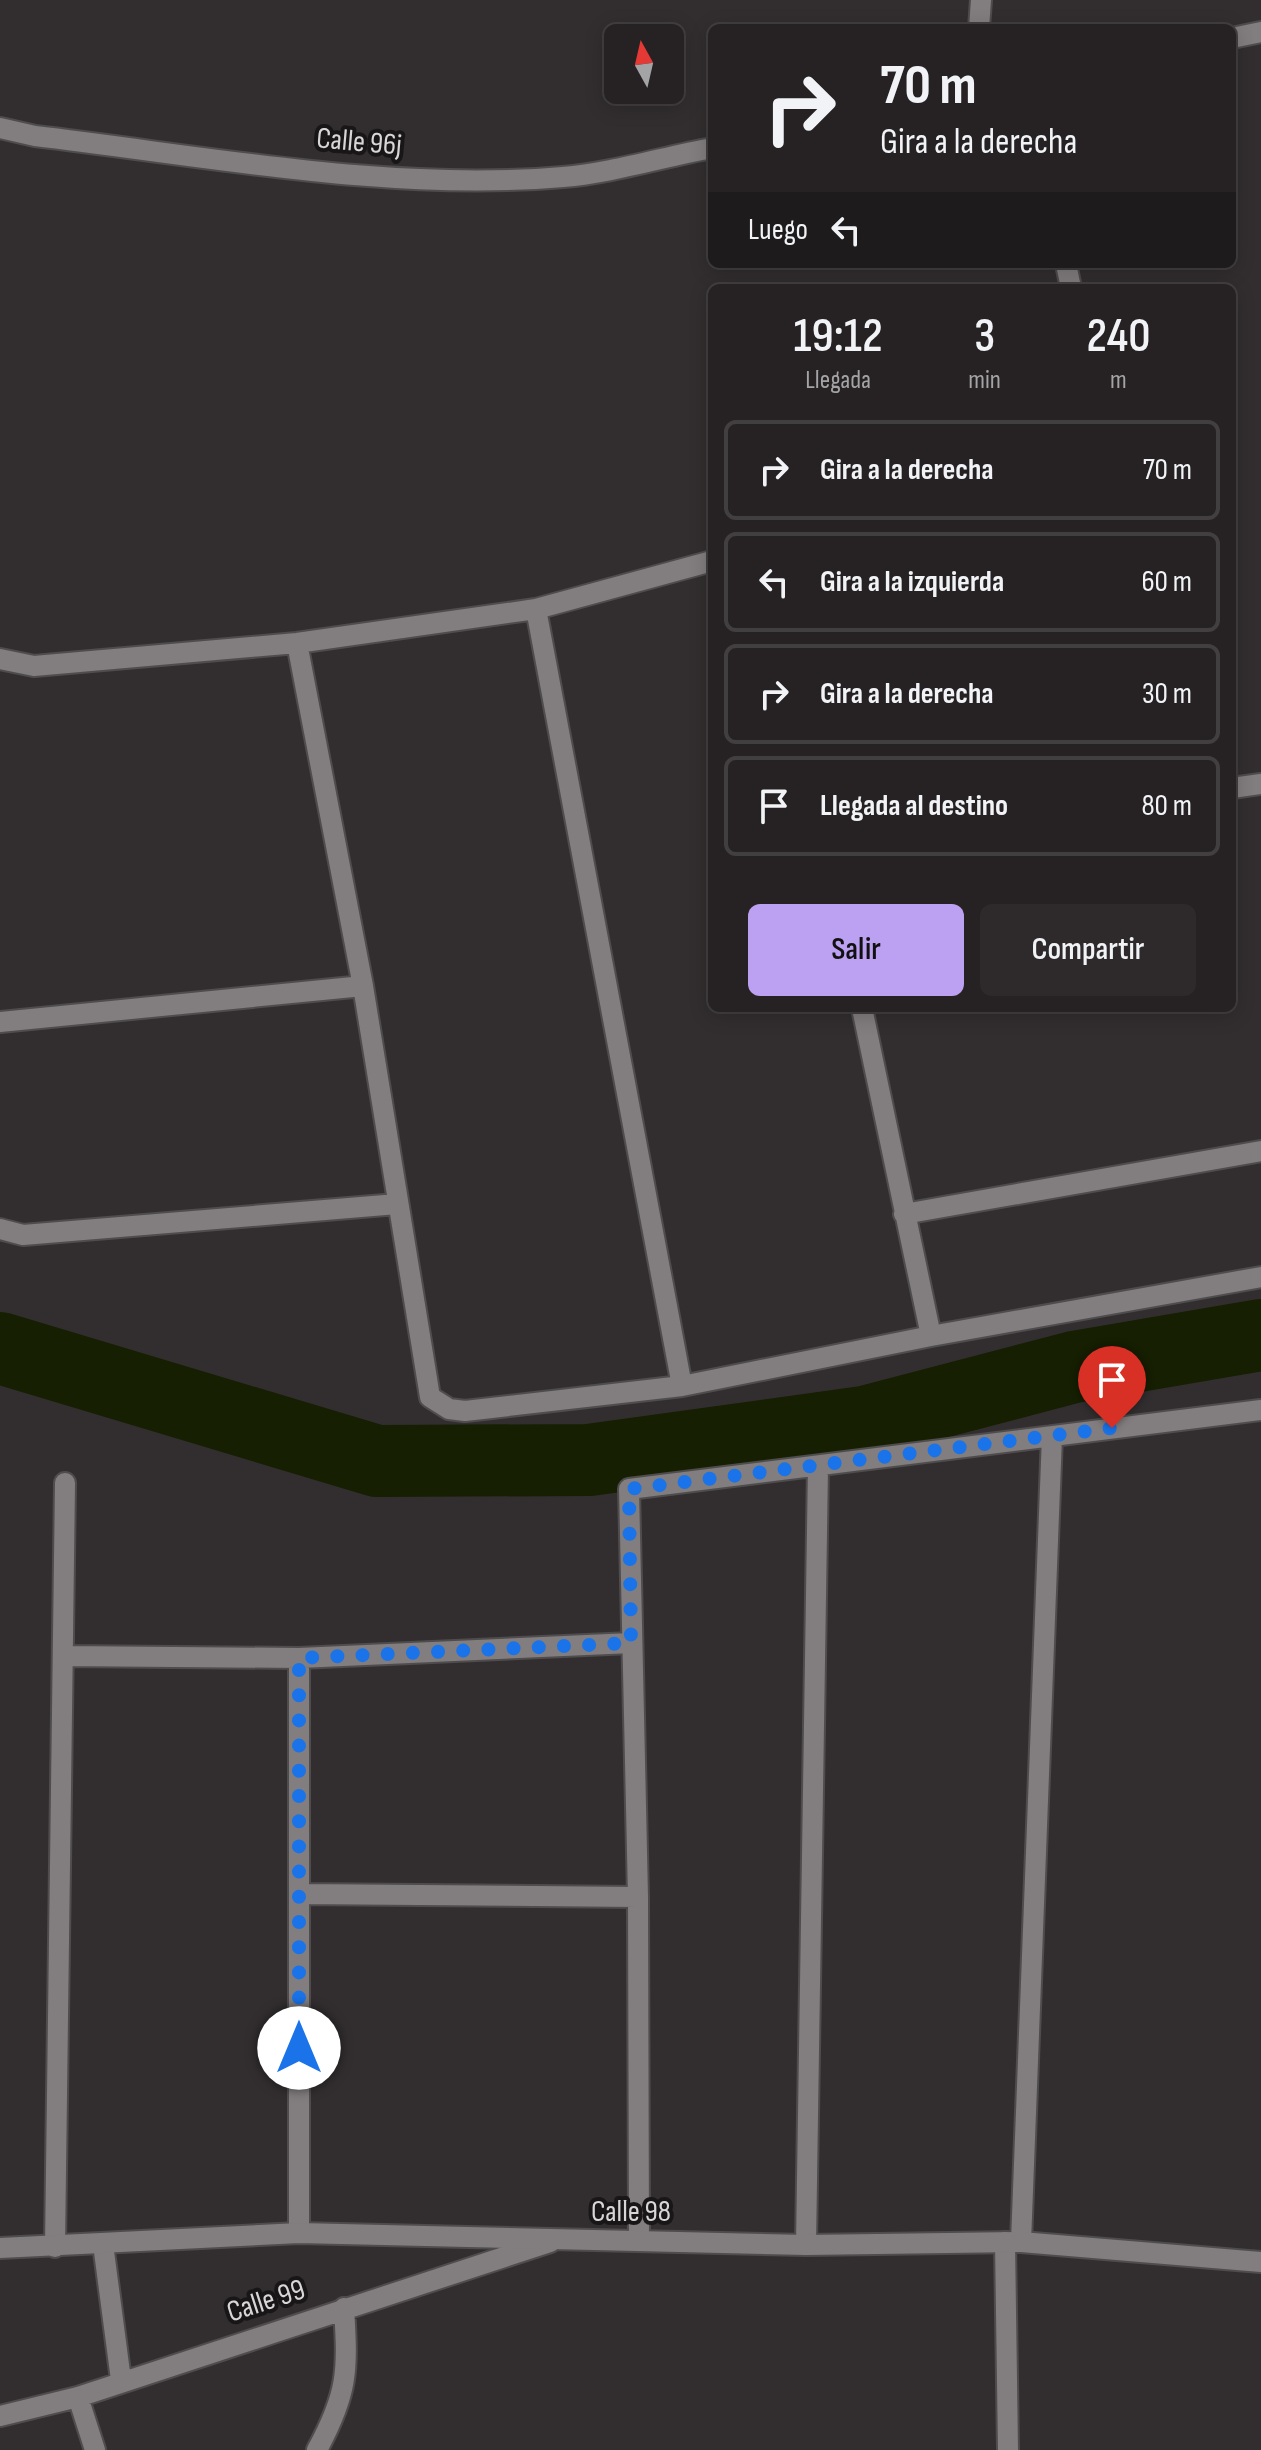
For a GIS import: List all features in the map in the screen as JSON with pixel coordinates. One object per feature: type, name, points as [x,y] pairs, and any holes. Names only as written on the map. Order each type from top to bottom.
[{"type":"street","points":[[979,24],[981,0]]},
{"type":"street","points":[[1236,37],[1261,32]]},
{"type":"street","name":"Calle 96j","points":[[0,128],[35,136],[359,174],[454,179],[564,177],[708,149]]},
{"type":"street","points":[[0,659],[34,666],[297,643],[536,609],[708,562]]},
{"type":"street","points":[[536,609],[682,1386]]},
{"type":"street","points":[[297,643],[363,986],[430,1397],[435,1403],[465,1411],[682,1386],[931,1336],[1261,1277]]},
{"type":"street","points":[[1236,787],[1261,784]]},
{"type":"street","points":[[0,1022],[363,986]]},
{"type":"street","points":[[863,1012],[931,1336]]},
{"type":"street","points":[[904,1214],[1261,1151]]},
{"type":"street","points":[[0,1229],[23,1235],[397,1204]]},
{"type":"street","points":[[639,2241],[638,1897],[629,1489],[1261,1410]]},
{"type":"street","points":[[1008,2450],[1013,2242],[1052,1436]]},
{"type":"street","points":[[806,2245],[818,1466]]},
{"type":"street","points":[[55,2247],[65,1483]]},
{"type":"street","points":[[64,1656],[299,1658],[631,1643]]},
{"type":"street","points":[[299,1658],[299,2233]]},
{"type":"street","points":[[299,1894],[638,1897]]},
{"type":"street","name":"Calle 98","points":[[0,2248],[299,2233],[550,2242],[806,2245],[1013,2242],[1261,2262]]},
{"type":"street","name":"Calle 99","points":[[0,2416],[78,2397],[121,2380],[550,2242]]},
{"type":"street","points":[[103,2244],[121,2380]]},
{"type":"street","points":[[317,2450],[338,2411],[348,2370],[344,2308]]},
{"type":"street","points":[[78,2397],[95,2450]]},
{"type":"waterway","points":[[0,1348],[377,1461],[589,1460],[864,1422],[1074,1367],[1261,1335]]},
{"type":"route","points":[[299,2048],[299,1658],[631,1643],[629,1489],[1112,1428]]}]
